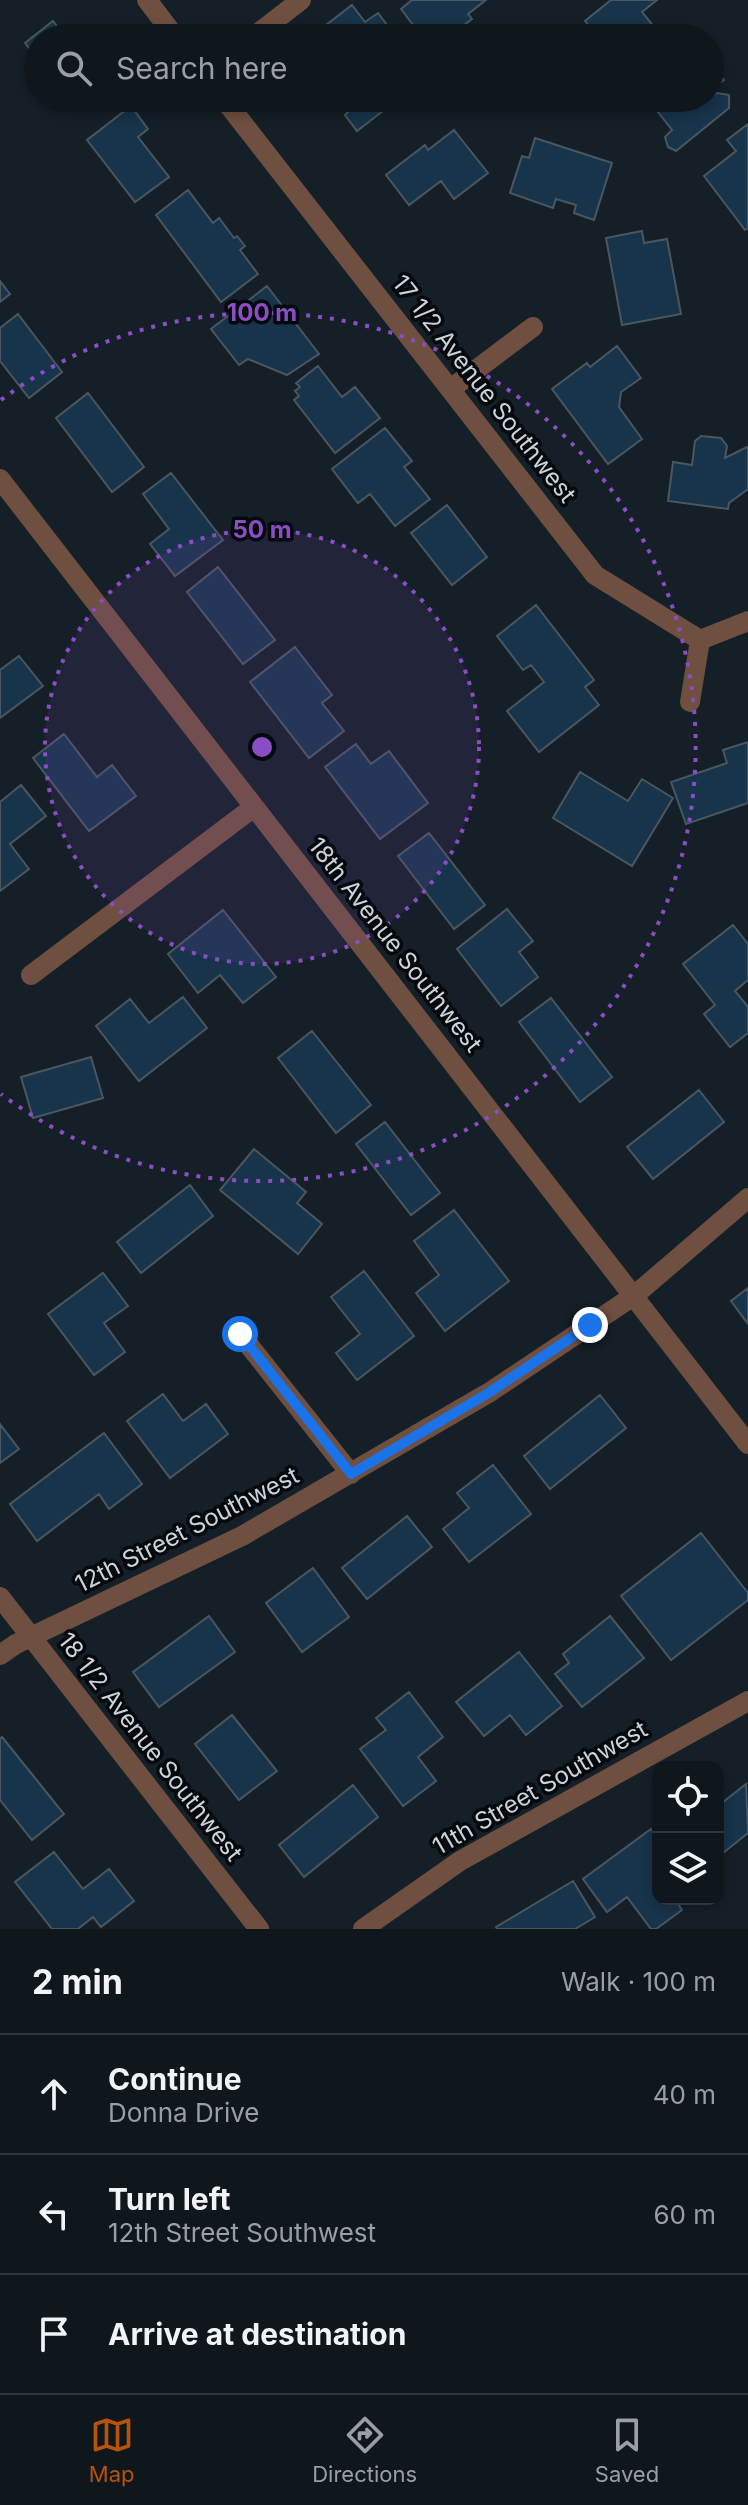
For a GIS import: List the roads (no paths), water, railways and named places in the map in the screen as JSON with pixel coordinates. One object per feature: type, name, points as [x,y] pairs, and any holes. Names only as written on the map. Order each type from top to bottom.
[{"type":"street","points":[[147,0],[165,24]]},
{"type":"street","points":[[270,24],[301,0]]},
{"type":"street","name":"17 1/2 Avenue Southwest","points":[[234,112],[595,575],[700,640]]},
{"type":"street","points":[[452,388],[533,327]]},
{"type":"street","name":"18th Avenue Southwest","points":[[0,479],[748,1444]]},
{"type":"street","points":[[690,702],[700,640],[748,621]]},
{"type":"street","points":[[31,975],[254,807]]},
{"type":"street","name":"12th Street Southwest","points":[[0,1655],[31,1637],[242,1536],[490,1392],[635,1295],[748,1198]]},
{"type":"street","points":[[240,1334],[351,1474]]},
{"type":"street","name":"18 1/2 Avenue Southwest","points":[[0,1597],[259,1929]]},
{"type":"street","name":"11th Street Southwest","points":[[363,1929],[460,1861],[748,1701]]}]
